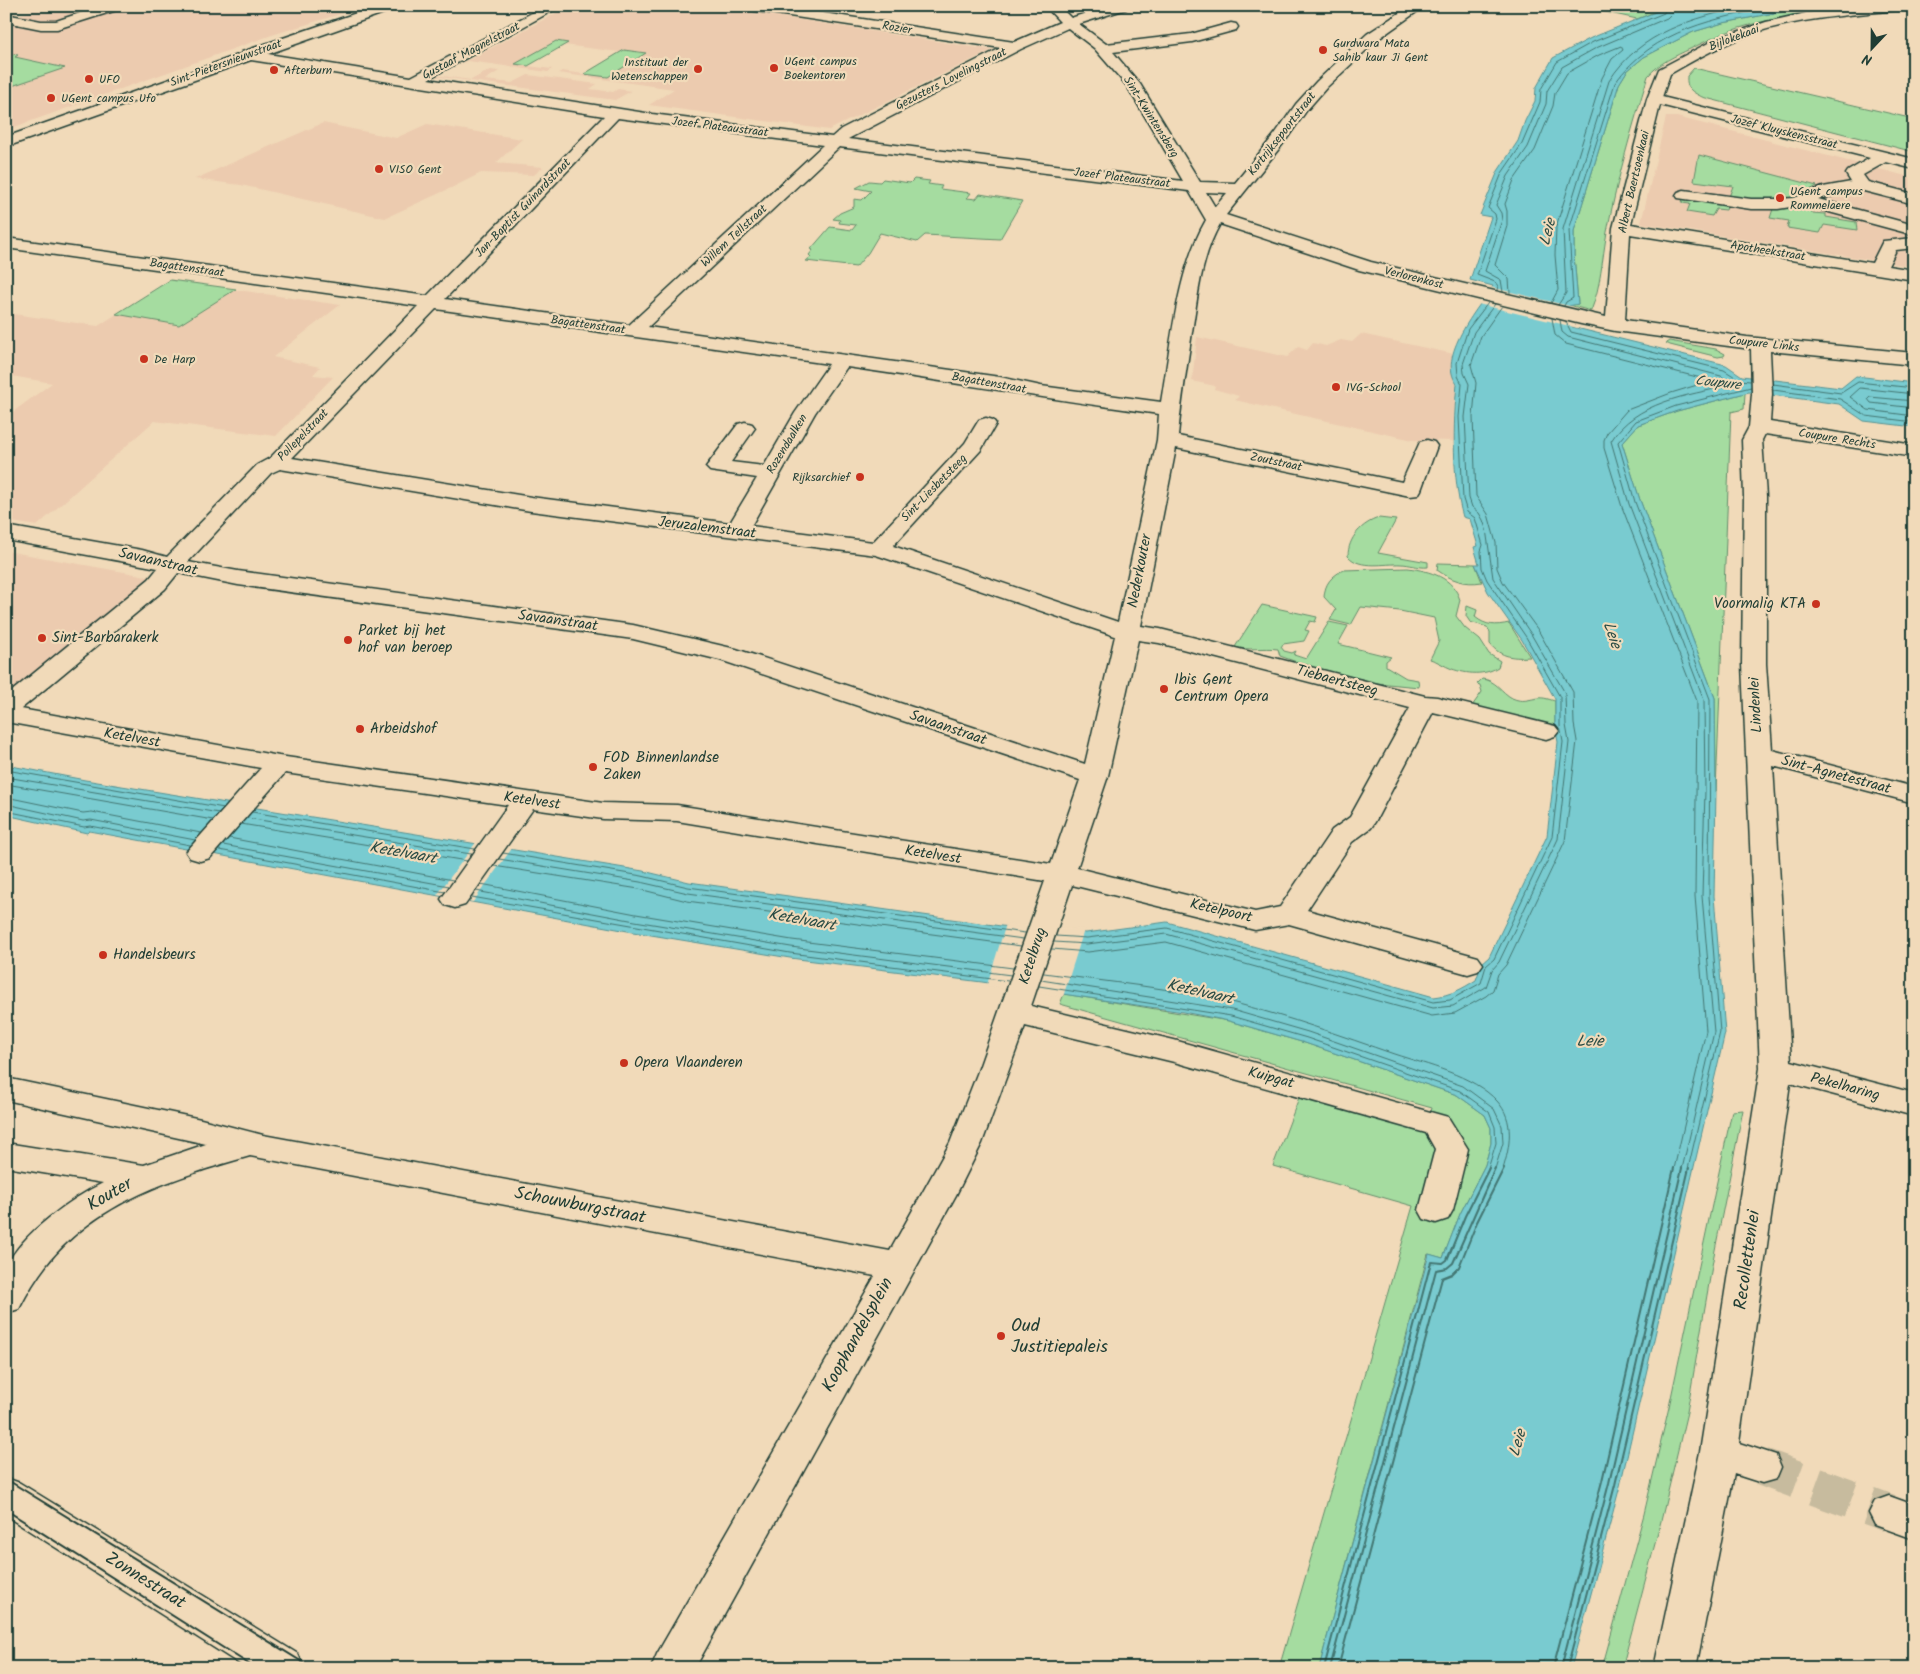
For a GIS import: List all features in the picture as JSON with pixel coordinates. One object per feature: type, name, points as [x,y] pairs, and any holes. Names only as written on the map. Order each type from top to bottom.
[{"type":"street","points":[[6,18],[41,25],[57,25],[115,6]]},
{"type":"street","name":"Sint-Pietersnieuwstraat","points":[[6,142],[390,6]]},
{"type":"street","name":"Gustaaf Magnelstraat","points":[[412,82],[555,6]]},
{"type":"street","name":"Rozier","points":[[749,6],[1016,46]]},
{"type":"street","name":"Sint-Kwintensberg","points":[[1052,6],[1069,23],[1103,49],[1133,84],[1212,216],[1216,217]]},
{"type":"street","name":"Gezusters Lovelingstraat","points":[[836,141],[846,132],[1016,46],[1069,23],[1121,6]]},
{"type":"street","name":"Kortrijksepoortstraat","points":[[1216,217],[1301,107],[1322,84],[1372,38],[1419,6]]},
{"type":"street","name":"Bijlokekaai","points":[[1654,99],[1664,72],[1736,35],[1777,23],[1898,6]]},
{"type":"street","points":[[6,18],[30,9]]},
{"type":"street","points":[[849,21],[870,12]]},
{"type":"street","points":[[1103,49],[1192,38],[1231,27]]},
{"type":"street","name":"Jozef Plateaustraat","points":[[247,56],[616,114],[1194,187]]},
{"type":"street","name":"Jozef Kluyskensstraat","points":[[1654,99],[1914,164]]},
{"type":"street","name":"Albert Baertsoenkaai","points":[[1615,316],[1622,228],[1654,99]]},
{"type":"street","name":"Jan-Baptist Guinardstraat","points":[[431,303],[616,114]]},
{"type":"street","points":[[56,124],[75,127]]},
{"type":"street","name":"Willem Tellstraat","points":[[633,331],[836,141]]},
{"type":"street","points":[[1859,185],[1859,180],[1854,174],[1883,157]]},
{"type":"street","points":[[1684,195],[1765,204],[1793,203],[1825,191],[1853,188],[1859,185],[1914,199]]},
{"type":"street","name":"Kortrijksepoortstraat","points":[[1194,187],[1240,188]]},
{"type":"street","points":[[1803,200],[1914,230]]},
{"type":"street","name":"Verlorenkost","points":[[1216,217],[1365,266],[1581,318],[1615,316]]},
{"type":"street","name":"Nederkouter","points":[[1044,921],[1094,776],[1128,631],[1166,440],[1193,271],[1205,236],[1216,217]]},
{"type":"street","name":"Apotheekstraat","points":[[1622,228],[1914,275]]},
{"type":"street","name":"Bagattenstraat","points":[[6,243],[842,360],[1000,383],[1041,392],[1170,409]]},
{"type":"street","points":[[1878,269],[1889,245],[1914,243]]},
{"type":"street","name":"Pollepelstraat","points":[[6,709],[157,584],[172,565],[264,469],[277,462],[431,303]]},
{"type":"street","name":"Coupure Links","points":[[1615,316],[1760,344],[1914,358]]},
{"type":"street","name":"Lindenlei","points":[[1760,344],[1762,386],[1759,427],[1752,440],[1755,496],[1754,664],[1776,1068]]},
{"type":"street","name":"Rozendaalken","points":[[736,532],[769,473],[842,360]]},
{"type":"street","name":"Sint-Liesbetsteeg","points":[[878,549],[974,446],[986,424]]},
{"type":"street","name":"Coupure Rechts","points":[[1759,427],[1914,451]]},
{"type":"street","points":[[746,428],[718,467],[769,473]]},
{"type":"street","name":"Zoutstraat","points":[[1166,440],[1410,490],[1427,446]]},
{"type":"street","name":"Jeruzalemstraat","points":[[277,462],[531,504],[878,549],[1128,631]]},
{"type":"street","name":"Savaanstraat","points":[[6,533],[142,557],[238,578],[634,632],[688,643],[754,662],[1094,776]]},
{"type":"street","name":"Tiebaertsteeg","points":[[1128,631],[1160,636],[1425,704],[1437,705],[1546,731]]},
{"type":"street","points":[[1289,914],[1342,836],[1360,822],[1425,704]]},
{"type":"street","name":"Ketelvest","points":[[6,714],[279,764],[603,811],[677,813],[1060,875]]},
{"type":"street","name":"Sint-Agnetestraat","points":[[1759,754],[1914,795]]},
{"type":"street","points":[[200,852],[279,764]]},
{"type":"street","points":[[455,899],[526,800]]},
{"type":"street","name":"Ketelpoort","points":[[1060,875],[1089,879],[1255,921],[1289,914],[1468,964]]},
{"type":"street","name":"Ketelbrug","points":[[1018,1002],[1044,921]]},
{"type":"street","name":"Kuipgat","points":[[1018,1002],[1058,1022],[1285,1081],[1437,1125],[1452,1149],[1436,1210]]},
{"type":"street","name":"Koophandelsplein","points":[[672,1668],[966,1143],[1018,1002]]},
{"type":"street","name":"Pekelharing","points":[[1776,1068],[1914,1105]]},
{"type":"street","name":"Recollettenlei","points":[[1675,1668],[1719,1452],[1776,1068]]},
{"type":"street","points":[[6,1089],[201,1131],[256,1145]]},
{"type":"street","name":"Schouwburgstraat","points":[[256,1145],[897,1266]]},
{"type":"street","name":"Kouter","points":[[6,1299],[39,1248],[73,1218],[108,1194],[144,1177],[256,1145]]},
{"type":"street","points":[[6,1155],[144,1177]]},
{"type":"street","points":[[1719,1452],[1762,1467]]},
{"type":"street","name":"Zonnestraat","points":[[6,1495],[284,1668]]},
{"type":"shaded area","name":"UGent campus Ufo","points":[[45,6],[366,6],[272,35],[6,130],[6,20]]},
{"type":"shaded area","name":"UGent campus Boekentoren","points":[[569,6],[713,6],[992,50],[829,130],[649,105],[674,89],[558,73],[562,71],[584,74],[619,52],[564,45],[528,66],[552,69],[548,72],[468,61],[459,65]]},
{"type":"shaded area","points":[[455,64],[459,65],[454,65],[435,75],[471,80],[490,70],[499,71],[485,80],[512,83],[528,75],[597,84],[590,89],[613,92],[618,89],[631,91],[615,100],[433,76]]},
{"type":"shaded area","name":"UGent campus Rommelaere","points":[[1666,117],[1677,117],[1914,178],[1914,267],[1641,223]]},
{"type":"shaded area","name":"VISO Gent","points":[[323,123],[396,138],[427,124],[522,139],[496,163],[543,167],[534,175],[481,173],[385,218],[241,185],[195,179]]},
{"type":"shaded area","name":"De Harp","points":[[170,280],[340,305],[273,357],[320,367],[313,375],[333,377],[276,436],[154,421],[37,526],[6,521],[6,417],[52,383],[6,375],[6,313],[98,326]]},
{"type":"shaded area","name":"IVG-School","points":[[1361,334],[1454,354],[1451,362],[1457,384],[1454,416],[1455,441],[1413,440],[1291,413],[1235,400],[1239,396],[1214,389],[1215,386],[1192,381],[1197,337],[1287,357],[1298,347],[1307,350],[1313,343],[1326,346],[1341,340],[1352,342]]},
{"type":"shaded area","name":"Sint-Barbarakerk","points":[[6,551],[152,577],[6,697]]},
{"type":"green space","points":[[1578,6],[1670,6],[1637,19]]},
{"type":"green space","points":[[1811,6],[1864,6],[1790,16],[1739,28],[1673,57],[1657,67],[1648,76],[1615,193],[1599,282],[1591,311],[1569,305],[1578,304],[1574,231],[1619,84],[1627,71],[1644,57],[1693,32],[1723,23]]},
{"type":"green space","points":[[556,41],[568,43],[528,66],[515,64]]},
{"type":"green space","points":[[624,50],[646,53],[608,77],[584,74]]},
{"type":"green space","points":[[6,53],[18,55],[15,57],[65,68],[6,88]]},
{"type":"green space","points":[[1694,68],[1914,119],[1914,152],[1702,97],[1692,91],[1687,84],[1687,76]]},
{"type":"green space","points":[[1699,155],[1817,186],[1802,195],[1783,200],[1729,197],[1733,186],[1694,181]]},
{"type":"green space","points":[[883,179],[910,183],[914,179],[930,181],[928,184],[942,186],[940,189],[971,193],[967,198],[976,199],[980,194],[1022,201],[1000,239],[925,235],[917,242],[880,233],[868,253],[856,267],[806,261],[811,257],[809,255],[813,250],[811,249],[830,227],[852,230],[856,225],[839,223],[840,220],[833,219],[840,213],[854,207],[854,199],[862,200],[871,191],[856,188],[869,181],[880,182]]},
{"type":"green space","points":[[1683,197],[1729,203],[1726,210],[1716,209],[1712,216],[1687,212],[1690,204],[1682,203]]},
{"type":"green space","points":[[1797,206],[1799,210],[1812,210],[1812,213],[1826,214],[1826,217],[1856,222],[1857,230],[1824,225],[1820,233],[1787,228],[1789,221],[1770,218],[1773,209]]},
{"type":"green space","points":[[170,280],[236,289],[179,325],[116,314]]},
{"type":"green space","points":[[1669,341],[1716,349],[1725,354],[1718,357],[1666,343]]},
{"type":"green space","points":[[1745,393],[1744,409],[1731,412],[1716,791],[1715,698],[1640,500],[1622,443],[1638,425],[1677,411]]},
{"type":"green space","points":[[1379,518],[1396,520],[1378,553],[1428,562],[1428,567],[1401,564],[1373,565],[1359,563],[1348,556],[1350,543],[1357,532],[1373,520]]},
{"type":"green space","points":[[1438,563],[1475,564],[1482,582],[1470,583],[1448,577],[1437,570]]},
{"type":"green space","points":[[1408,568],[1440,576],[1452,586],[1460,600],[1456,616],[1465,628],[1480,640],[1489,654],[1500,661],[1498,667],[1487,672],[1469,673],[1452,669],[1430,659],[1439,641],[1434,618],[1400,611],[1361,607],[1351,625],[1330,620],[1336,610],[1324,597],[1326,588],[1329,581],[1343,570]]},
{"type":"green space","points":[[1262,605],[1317,617],[1315,622],[1310,621],[1305,630],[1309,631],[1304,641],[1283,644],[1281,647],[1284,651],[1292,653],[1296,651],[1294,655],[1306,659],[1329,622],[1348,626],[1338,644],[1391,657],[1386,661],[1386,666],[1406,678],[1418,680],[1419,687],[1377,683],[1302,665],[1280,656],[1278,649],[1245,649],[1235,647]]},
{"type":"green space","points":[[1467,606],[1477,610],[1475,617],[1487,624],[1509,623],[1530,657],[1508,656],[1494,649],[1490,644],[1490,632],[1487,627],[1470,622],[1466,616]]},
{"type":"green space","points":[[1482,679],[1491,682],[1512,698],[1526,700],[1545,698],[1555,701],[1555,726],[1472,706],[1482,692],[1480,685],[1477,684]]},
{"type":"green space","points":[[1064,994],[1229,1021],[1305,1043],[1457,1095],[1485,1115],[1491,1128],[1491,1143],[1485,1165],[1460,1214],[1443,1258],[1428,1254],[1319,1668],[1279,1668],[1413,1206],[1273,1166],[1300,1095],[1426,1130],[1432,1108],[1060,1004]]},
{"type":"green space","points":[[1743,1110],[1713,1260],[1687,1412],[1661,1521],[1622,1668],[1602,1668],[1644,1514],[1669,1407],[1732,1111]]},
{"type":"water","name":"Leie","points":[[1670,6],[1811,6],[1723,23],[1693,32],[1644,57],[1627,71],[1619,84],[1574,231],[1578,304],[1569,306],[1572,327],[1726,365],[1742,376],[1841,388],[1856,376],[1914,383],[1914,427],[1864,421],[1839,404],[1749,392],[1677,411],[1638,425],[1622,443],[1640,500],[1715,698],[1714,896],[1725,1033],[1620,1486],[1571,1668],[1319,1668],[1429,1254],[1443,1258],[1460,1214],[1485,1165],[1491,1143],[1491,1128],[1485,1115],[1457,1095],[1305,1043],[1229,1021],[1183,1012],[982,982],[790,958],[633,932],[89,831],[87,833],[6,815],[6,765],[85,780],[643,871],[689,882],[1001,926],[1086,933],[1167,922],[1434,997],[1461,989],[1476,980],[1482,963],[1489,957],[1547,836],[1558,742],[1555,726],[1555,699],[1522,640],[1488,592],[1475,564],[1479,564],[1474,547],[1478,546],[1470,519],[1463,517],[1459,502],[1455,469],[1454,434],[1457,384],[1452,373],[1452,360],[1455,347],[1469,320],[1493,286],[1470,280],[1491,217],[1480,215],[1498,171],[1518,141],[1535,101],[1536,88],[1553,58],[1591,38]]},
{"type":"pier","points":[[1490,287],[1574,307],[1572,307],[1574,325],[1582,327],[1582,329],[1478,304]]},
{"type":"pier","points":[[477,841],[513,847],[473,902],[437,895]]},
{"type":"pier","points":[[1006,924],[1084,930],[1063,997],[987,985]]},
{"type":"tunnel","points":[[1762,1467],[1889,1513]]},
{"type":"tram line","points":[[6,1479],[312,1668]]},
{"type":"tram line","points":[[6,1510],[255,1668]]},
{"type":"place","name":"Gurdwara Mata Sahib kaur Ji Gent","points":[[1323,50]]},
{"type":"place","name":"UGent campus Boekentoren","points":[[774,68]]},
{"type":"place","name":"Instituut der Wetenschappen","points":[[698,69]]},
{"type":"place","name":"Afterburn","points":[[274,70]]},
{"type":"place","name":"UFO","points":[[89,79]]},
{"type":"place","name":"UGent campus Ufo","points":[[51,98]]},
{"type":"place","name":"VISO Gent","points":[[379,169]]},
{"type":"place","name":"UGent campus Rommelaere","points":[[1780,198]]},
{"type":"place","name":"De Harp","points":[[144,359]]},
{"type":"place","name":"IVG-School","points":[[1336,387]]},
{"type":"place","name":"Rijksarchief","points":[[860,477]]},
{"type":"place","name":"Voormalig KTA","points":[[1816,604]]},
{"type":"place","name":"Sint-Barbarakerk","points":[[42,638]]},
{"type":"place","name":"Parket bij het hof van beroep","points":[[348,640]]},
{"type":"place","name":"Ibis Gent Centrum Opera","points":[[1164,689]]},
{"type":"place","name":"Arbeidshof","points":[[360,729]]},
{"type":"place","name":"FOD Binnenlandse Zaken","points":[[593,767]]},
{"type":"place","name":"Handelsbeurs","points":[[103,955]]},
{"type":"place","name":"Opera Vlaanderen","points":[[624,1063]]},
{"type":"place","name":"Oud Justitiepaleis","points":[[1001,1336]]},
{"type":"water label","name":"Coupure","points":[[1718,383]]},
{"type":"water label","name":"Ketelvaart","points":[[403,853]]},
{"type":"water label","name":"Ketelvaart","points":[[802,920]]},
{"type":"water label","name":"Ketelvaart","points":[[1200,992]]}]
